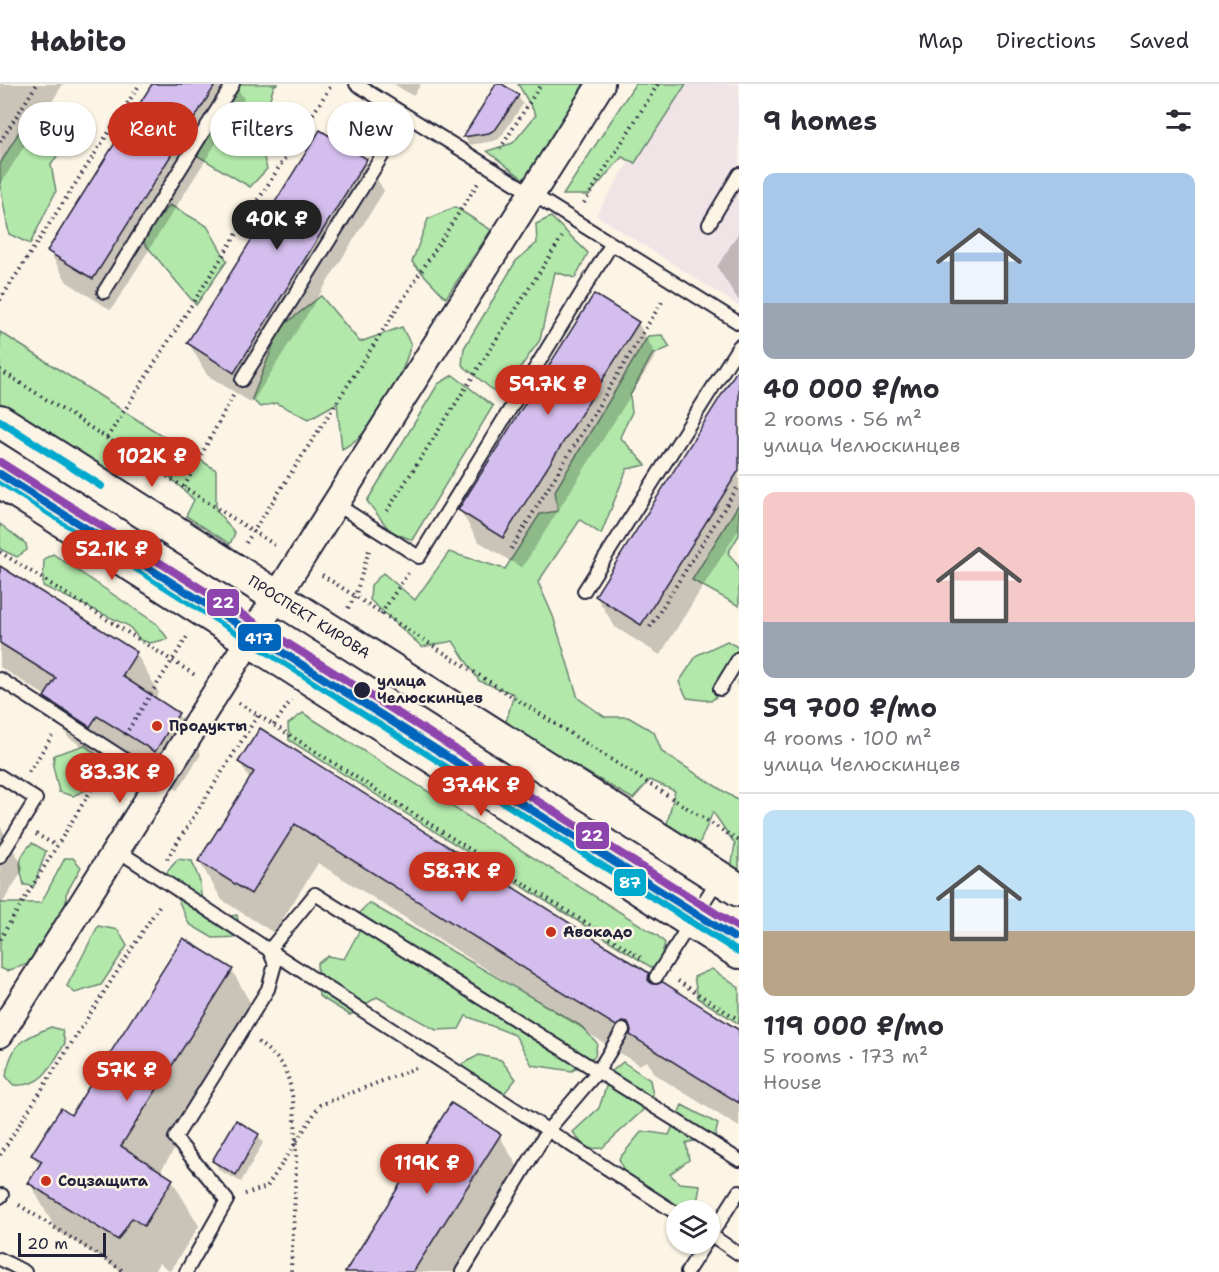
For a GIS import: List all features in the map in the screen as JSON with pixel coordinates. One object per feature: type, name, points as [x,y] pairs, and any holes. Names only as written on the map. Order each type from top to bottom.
[{"type":"street","points":[[0,1034],[601,84]]},
{"type":"street","name":"ПРОСПЕКТ КИРОВА","points":[[0,421],[729,884]]},
{"type":"street","points":[[0,481],[739,952]]},
{"type":"lane","points":[[104,291],[233,84]]},
{"type":"lane","points":[[356,84],[385,102]]},
{"type":"lane","points":[[414,120],[739,322]]},
{"type":"lane","points":[[242,380],[382,156]]},
{"type":"lane","points":[[709,224],[739,174]]},
{"type":"lane","points":[[336,504],[419,557],[611,244]]},
{"type":"lane","points":[[584,591],[739,346]]},
{"type":"lane","points":[[720,689],[739,658]]},
{"type":"lane","points":[[0,679],[160,782]]},
{"type":"lane","points":[[0,776],[36,799],[0,857]]},
{"type":"lane","points":[[117,850],[173,884],[269,950],[666,1207]]},
{"type":"lane","points":[[658,974],[691,922],[729,884]]},
{"type":"lane","points":[[269,950],[315,894],[739,1160]]},
{"type":"lane","points":[[186,1272],[227,1200],[175,1138],[268,989],[275,964],[269,950]]},
{"type":"lane","points":[[462,1272],[548,1130],[598,1071],[623,1030]]},
{"type":"lane","points":[[720,1220],[739,1191]]},
{"type":"lane","points":[[720,1243],[739,1254]]},
{"type":"lane","points":[[687,1272],[698,1254]]},
{"type":"lane","points":[[0,1259],[25,1272]]},
{"type":"path","points":[[0,142],[37,84]]},
{"type":"path","points":[[0,300],[141,84]]},
{"type":"path","points":[[107,438],[333,84]]},
{"type":"path","points":[[245,545],[541,84]]},
{"type":"path","points":[[343,617],[355,597],[375,529],[658,84]]},
{"type":"path","points":[[511,549],[674,282]]},
{"type":"path","points":[[0,370],[281,549]]},
{"type":"path","points":[[184,487],[242,380]]},
{"type":"path","points":[[650,627],[739,485]]},
{"type":"path","points":[[0,552],[200,678]]},
{"type":"path","points":[[381,615],[419,557]]},
{"type":"path","points":[[318,573],[739,841]]},
{"type":"path","points":[[0,939],[187,636]]},
{"type":"path","points":[[274,725],[291,699]]},
{"type":"path","points":[[236,701],[658,974],[739,1020]]},
{"type":"path","points":[[157,875],[258,715]]},
{"type":"path","points":[[19,788],[63,719]]},
{"type":"path","points":[[0,1155],[173,884]]},
{"type":"path","points":[[244,1028],[282,1064],[292,1098],[295,1145],[291,1272]]},
{"type":"path","points":[[227,1200],[267,1186],[320,1105],[439,1060]]},
{"type":"path","points":[[1,1196],[124,1272]]},
{"type":"shaded area","points":[[677,84],[739,84],[739,306],[596,215]]},
{"type":"green space","points":[[240,84],[277,84],[274,86],[269,102],[219,102]]},
{"type":"green space","points":[[518,84],[584,84],[526,181],[487,151],[513,143],[536,115]]},
{"type":"green space","points":[[635,84],[686,84],[635,163],[622,157],[589,195],[563,195]]},
{"type":"green space","points":[[210,118],[210,156],[264,156],[267,169],[250,187],[198,156]]},
{"type":"green space","points":[[18,133],[18,156],[57,156],[51,165],[56,191],[30,244],[9,234],[0,185],[0,164]]},
{"type":"green space","points":[[170,205],[207,226],[227,261],[196,305],[141,239]]},
{"type":"green space","points":[[455,207],[491,230],[446,298],[412,262],[428,219]]},
{"type":"green space","points":[[551,217],[588,253],[575,278],[555,272],[540,340],[500,396],[462,365],[464,348],[516,261],[537,243],[536,224]]},
{"type":"green space","points":[[321,296],[360,342],[402,327],[411,345],[394,390],[377,418],[355,441],[342,449],[337,403],[309,419],[276,403],[260,407],[252,399],[280,328]]},
{"type":"green space","points":[[0,332],[216,470],[216,510],[235,533],[230,544],[186,516],[194,500],[141,450],[118,477],[0,407]]},
{"type":"green space","points":[[662,335],[670,347],[652,355],[630,396],[632,412],[620,437],[646,465],[627,469],[601,534],[580,520],[538,582],[553,616],[578,698],[605,717],[628,717],[654,732],[662,752],[739,801],[739,874],[731,869],[735,844],[713,812],[697,849],[664,836],[675,791],[650,780],[633,799],[505,725],[514,694],[479,681],[453,641],[422,647],[370,600],[371,585],[383,573],[415,600],[449,552],[505,569],[540,514],[558,511],[555,491],[648,336]]},
{"type":"green space","points":[[453,375],[493,406],[412,540],[390,531],[367,501],[438,384]]},
{"type":"green space","points":[[739,504],[739,535],[728,553],[739,567],[739,606],[692,580]]},
{"type":"green space","points":[[0,524],[26,544],[27,550],[17,557],[0,549]]},
{"type":"green space","points":[[53,554],[157,624],[168,639],[150,643],[140,640],[129,626],[43,586],[44,559]]},
{"type":"green space","points":[[727,641],[739,648],[735,671],[728,684],[711,701],[687,698],[679,682],[697,655]]},
{"type":"green space","points":[[303,713],[658,936],[665,943],[660,961],[654,969],[289,740],[288,724]]},
{"type":"green space","points":[[85,745],[97,755],[86,790],[73,796],[59,792],[53,766],[54,755]]},
{"type":"green space","points":[[32,843],[46,851],[34,886],[24,885],[20,867],[24,853]]},
{"type":"green space","points":[[65,858],[73,858],[81,867],[66,894],[66,905],[31,963],[7,971],[0,968],[0,903],[41,903]]},
{"type":"green space","points":[[178,859],[192,861],[200,882],[202,909],[217,918],[237,915],[241,937],[213,938],[189,924],[166,873]]},
{"type":"green space","points":[[369,903],[581,1026],[597,1043],[595,1056],[572,1071],[532,1065],[515,1035],[466,1016],[459,1029],[436,1030],[377,997],[350,1015],[319,996],[317,963],[328,956],[344,959],[363,924],[360,912]]},
{"type":"green space","points":[[98,926],[118,930],[127,946],[101,985],[75,993],[67,986]]},
{"type":"green space","points":[[712,969],[739,988],[739,1024],[698,998],[694,977]]},
{"type":"green space","points":[[51,1027],[62,1030],[65,1043],[51,1067],[32,1083],[13,1085],[6,1076],[15,1050],[25,1039]]},
{"type":"green space","points":[[479,1055],[501,1060],[516,1079],[502,1096],[491,1085],[467,1087],[462,1064]]},
{"type":"green space","points":[[623,1062],[650,1080],[654,1100],[602,1148],[586,1149],[573,1132],[599,1108],[611,1072]]},
{"type":"green space","points":[[682,1105],[718,1124],[715,1136],[686,1143],[689,1160],[670,1174],[679,1183],[700,1185],[698,1200],[666,1200],[666,1204],[627,1181],[619,1159],[642,1131],[669,1135]]},
{"type":"building","points":[[152,84],[216,84],[198,113],[198,102],[141,102]]},
{"type":"building","points":[[496,84],[502,84],[519,95],[496,129],[489,133],[463,137]]},
{"type":"building","points":[[320,130],[327,134],[327,156],[362,156],[367,159],[234,373],[187,343],[304,156],[315,156],[315,138]]},
{"type":"building","points":[[108,154],[108,156],[171,156],[93,279],[47,251]]},
{"type":"building","points":[[594,294],[639,322],[503,538],[458,510]]},
{"type":"building","points":[[739,367],[739,470],[641,625],[595,596]]},
{"type":"building","points":[[0,566],[137,652],[122,676],[179,713],[155,752],[97,716],[90,727],[44,697],[56,678],[0,643]]},
{"type":"building","points":[[260,728],[649,973],[648,980],[652,984],[663,982],[739,1030],[739,1103],[630,1035],[631,1030],[628,1023],[623,1022],[616,1026],[295,824],[251,894],[198,861],[254,772],[238,762]]},
{"type":"building","points":[[183,938],[233,969],[121,1146],[173,1179],[144,1226],[132,1218],[118,1240],[28,1183],[42,1161],[31,1155],[61,1108],[71,1115]]},
{"type":"building","points":[[451,1103],[501,1134],[413,1272],[345,1272]]},
{"type":"building","points":[[236,1120],[259,1134],[236,1175],[212,1161]]},
{"type":"transit line","name":"87","points":[[0,421],[101,486]]},
{"type":"transit line","name":"22","points":[[0,462],[739,928]]},
{"type":"transit line","name":"417","points":[[0,474],[733,937]]},
{"type":"transit line","name":"87","points":[[0,481],[739,952]]},
{"type":"place","name":"улица Челюскинцев","points":[[362,690]]},
{"type":"place","name":"Продукты","points":[[157,726]]},
{"type":"place","name":"Авокадо","points":[[551,932]]},
{"type":"place","name":"Соцзащита","points":[[46,1181]]}]
